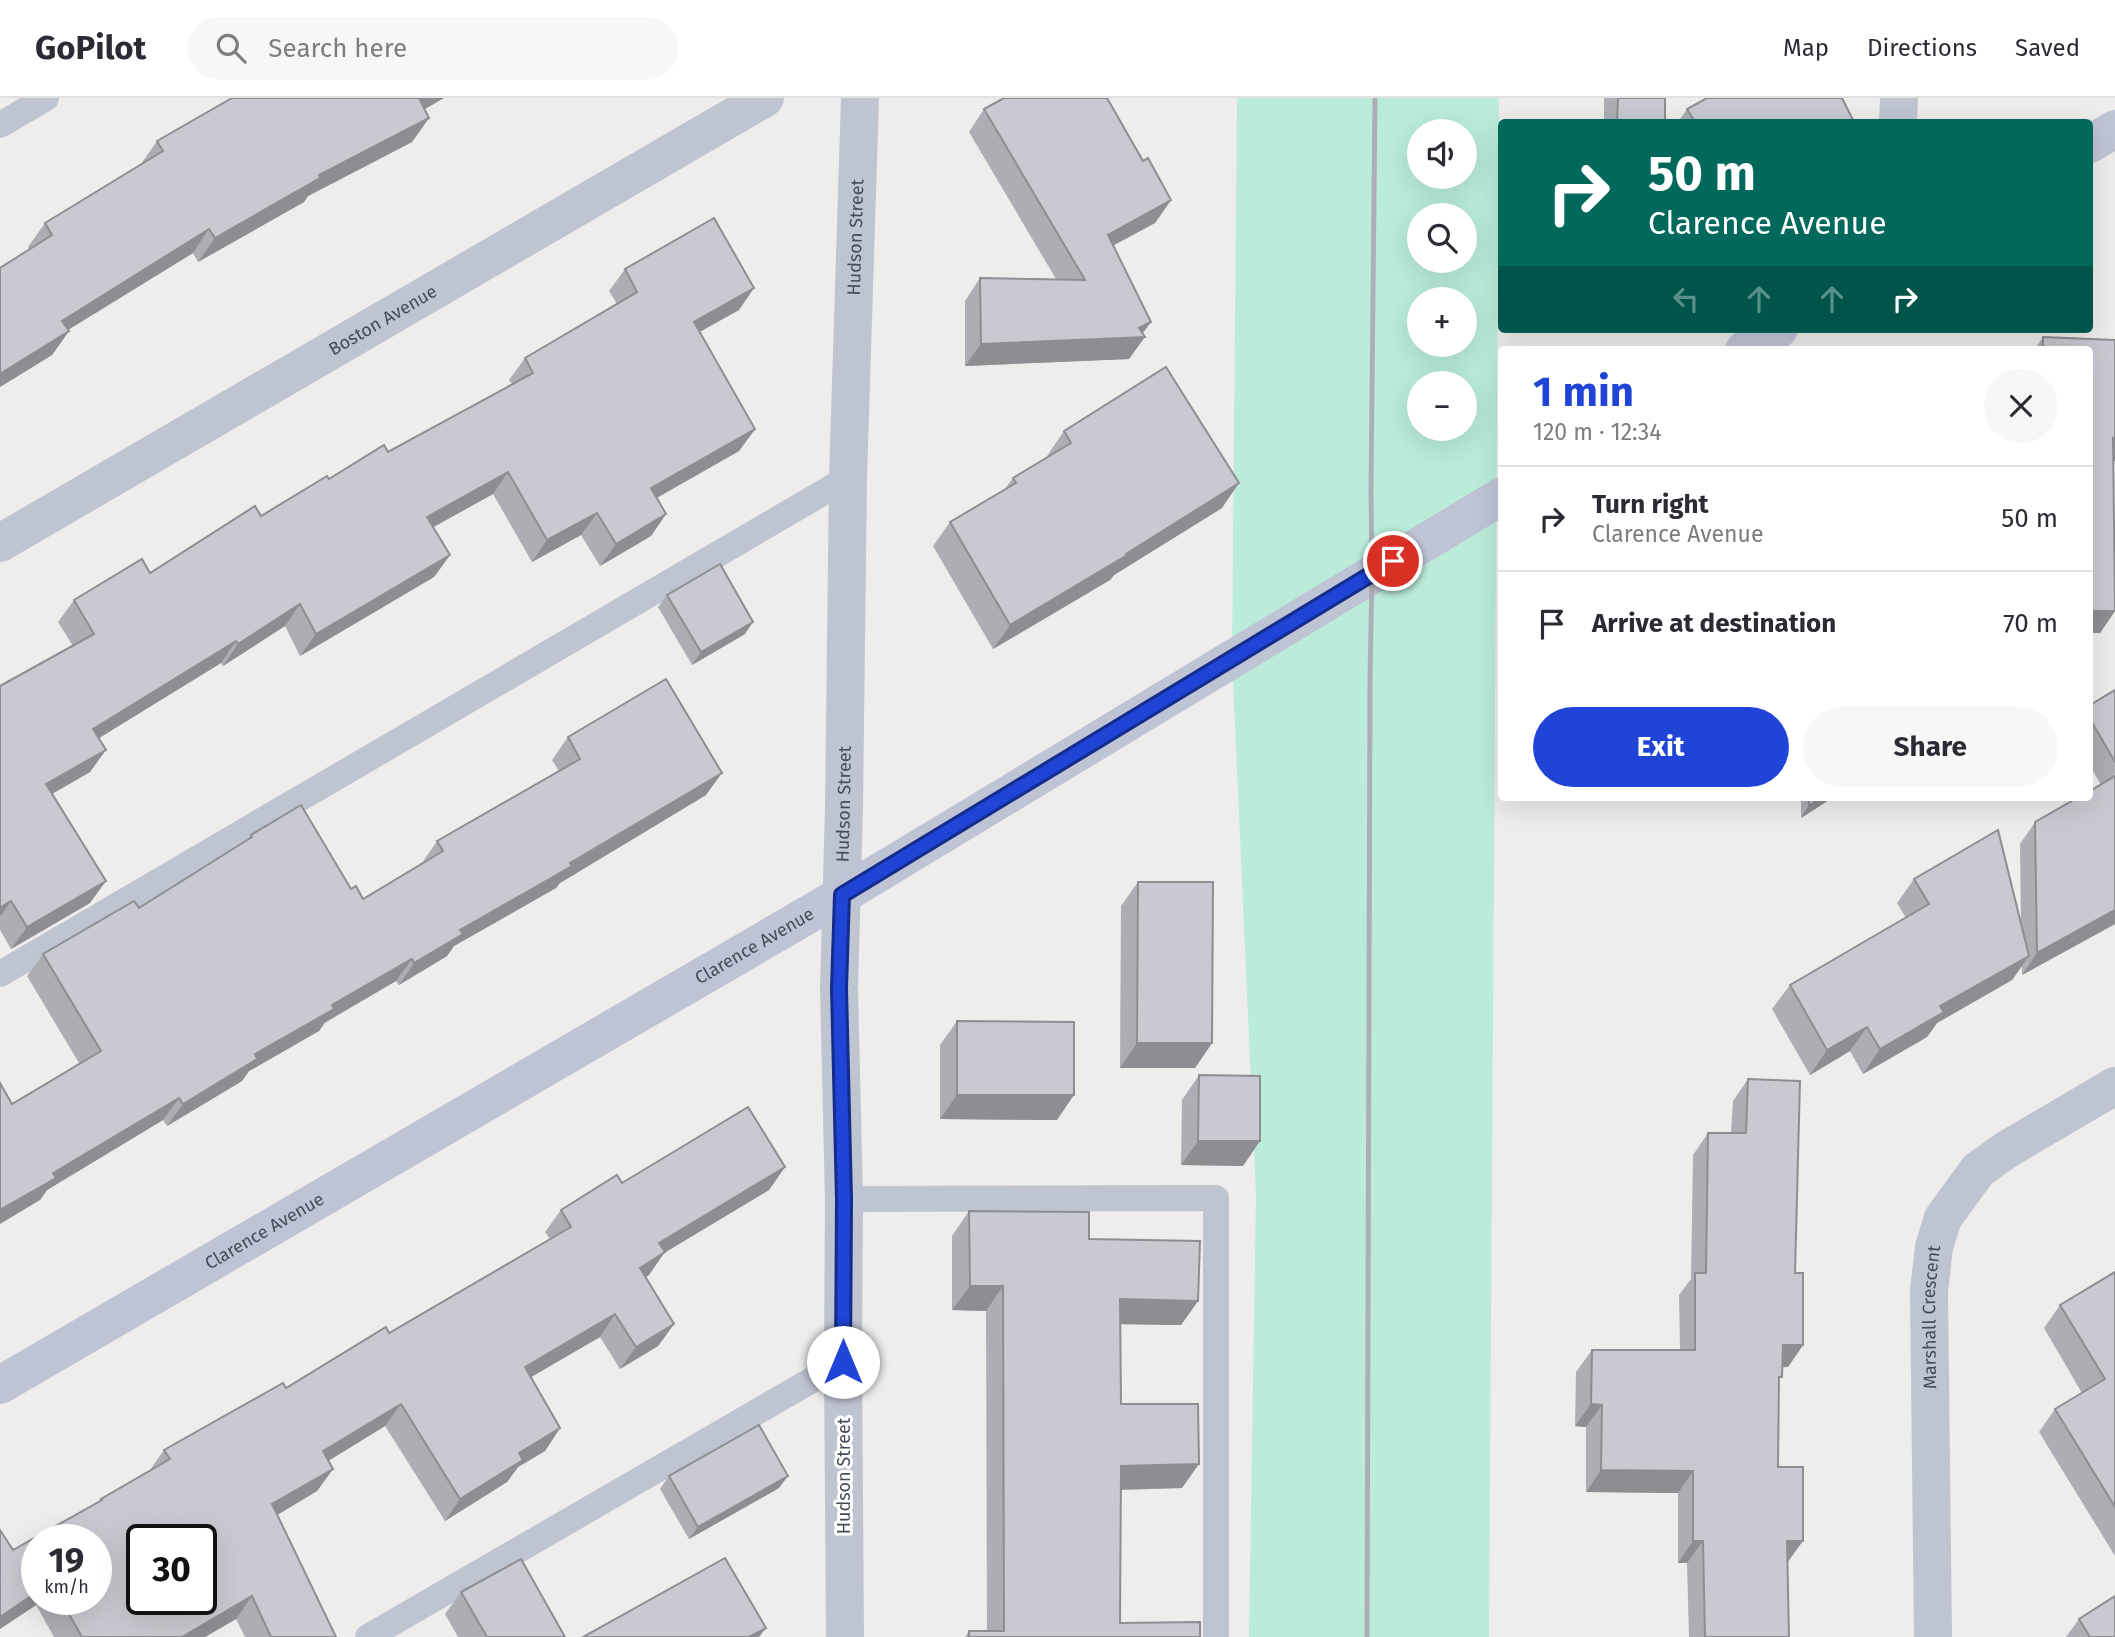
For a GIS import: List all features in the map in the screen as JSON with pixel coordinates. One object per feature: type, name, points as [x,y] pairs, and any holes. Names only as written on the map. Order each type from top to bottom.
[{"type":"street","name":"Boston Avenue","points":[[0,544],[765,98]]},
{"type":"street","name":"Hudson Street","points":[[845,1637],[844,1199],[839,988],[848,478],[860,98]]},
{"type":"street","points":[[1898,119],[1899,98]]},
{"type":"street","points":[[2093,142],[2115,129]]},
{"type":"street","points":[[1751,346],[1772,333]]},
{"type":"street","name":"Clarence Avenue","points":[[0,1385],[842,895],[1498,498]]},
{"type":"street","name":"Marshall Crescent","points":[[1933,1637],[1929,1291],[1934,1247],[1944,1218],[1972,1178],[1987,1163],[2115,1086]]},
{"type":"lane","points":[[0,125],[47,98]]},
{"type":"lane","points":[[0,974],[848,478]]},
{"type":"lane","points":[[844,1199],[1216,1198],[1216,1637]]},
{"type":"lane","points":[[368,1637],[843,1362]]},
{"type":"green space","points":[[1237,98],[1499,98],[1489,1637],[1249,1637],[1256,1195],[1232,658]]},
{"type":"building","points":[[232,98],[419,98],[429,118],[319,175],[320,178],[215,238],[209,229],[62,321],[69,331],[0,374],[0,268],[52,235],[45,223],[163,151],[157,141]]},
{"type":"building","points":[[1004,98],[1107,98],[1143,161],[1148,158],[1171,200],[1108,235],[1151,322],[1139,328],[1145,337],[981,344],[980,278],[1085,280],[984,109]]},
{"type":"building","points":[[1618,98],[1665,98],[1665,119],[1617,119]]},
{"type":"building","points":[[1707,98],[1842,98],[1852,119],[1693,119],[1687,109]]},
{"type":"building","points":[[714,218],[754,288],[694,322],[755,429],[651,488],[666,514],[616,544],[597,513],[547,540],[508,472],[427,517],[450,555],[316,634],[300,604],[238,644],[236,641],[93,729],[106,750],[46,784],[106,881],[27,927],[11,901],[0,908],[0,686],[94,634],[74,600],[142,559],[150,573],[255,506],[261,516],[384,445],[388,452],[533,373],[525,358],[637,292],[625,269]]},
{"type":"building","points":[[2043,337],[2115,340],[2115,611],[2093,611],[2093,346],[2043,346]]},
{"type":"building","points":[[1166,367],[1239,483],[1127,555],[1010,625],[950,522],[1016,483],[1013,478],[1071,443],[1064,431]]},
{"type":"building","points":[[720,564],[753,622],[701,652],[667,595]]},
{"type":"building","points":[[666,679],[722,773],[570,863],[572,866],[460,930],[463,934],[414,963],[412,959],[332,1005],[334,1009],[255,1054],[257,1059],[183,1104],[179,1098],[53,1173],[56,1178],[0,1210],[0,1083],[12,1104],[101,1051],[43,954],[134,901],[139,908],[301,805],[351,889],[356,886],[363,899],[443,851],[437,841],[580,759],[568,737]]},
{"type":"building","points":[[2115,690],[2115,762],[2093,724],[2093,703]]},
{"type":"building","points":[[2115,776],[2115,910],[2037,953],[2035,822],[2072,801],[2093,801],[2093,789]]},
{"type":"building","points":[[1998,830],[2029,956],[1940,1006],[1944,1012],[1880,1049],[1867,1027],[1827,1050],[1790,985],[1929,904],[1914,879]]},
{"type":"building","points":[[1138,882],[1213,882],[1212,1043],[1137,1043]]},
{"type":"building","points":[[957,1021],[1074,1022],[1074,1095],[957,1095]]},
{"type":"building","points":[[1199,1075],[1260,1076],[1260,1141],[1198,1141]]},
{"type":"building","points":[[1748,1079],[1800,1081],[1795,1273],[1803,1273],[1803,1345],[1783,1345],[1782,1377],[1779,1377],[1778,1467],[1803,1467],[1803,1541],[1787,1541],[1789,1637],[1705,1637],[1703,1541],[1693,1541],[1693,1471],[1601,1470],[1602,1405],[1591,1404],[1592,1350],[1695,1350],[1695,1273],[1706,1273],[1708,1133],[1746,1133]]},
{"type":"building","points":[[748,1107],[785,1167],[659,1243],[665,1252],[640,1268],[674,1324],[636,1347],[615,1314],[525,1367],[560,1428],[519,1453],[523,1460],[460,1499],[401,1404],[323,1451],[333,1469],[272,1504],[336,1637],[271,1637],[252,1596],[182,1637],[82,1637],[70,1615],[112,1615],[112,1524],[59,1524],[170,1459],[164,1450],[283,1383],[286,1388],[386,1327],[389,1333],[571,1227],[561,1210],[617,1175],[622,1183]]},
{"type":"building","points":[[969,1211],[1089,1212],[1089,1239],[1200,1241],[1198,1301],[1120,1299],[1121,1404],[1198,1404],[1199,1464],[1121,1466],[1120,1623],[1200,1622],[1200,1637],[969,1637],[969,1631],[1004,1631],[1003,1286],[970,1286]]},
{"type":"building","points":[[2115,1272],[2115,1507],[2055,1409],[2105,1379],[2060,1305]]},
{"type":"building","points":[[759,1425],[788,1476],[698,1527],[669,1476]]},
{"type":"building","points":[[0,1530],[13,1550],[21,1546],[21,1603],[0,1617]]},
{"type":"building","points":[[725,1558],[766,1628],[749,1637],[583,1637]]},
{"type":"building","points":[[521,1559],[565,1637],[487,1637],[461,1592]]},
{"type":"building","points":[[2115,1596],[2115,1637],[2090,1637],[2079,1619]]},
{"type":"railway","points":[[1367,1637],[1375,98]]},
{"type":"route","points":[[843,1362],[844,1199],[839,988],[842,895],[1393,561]]}]
